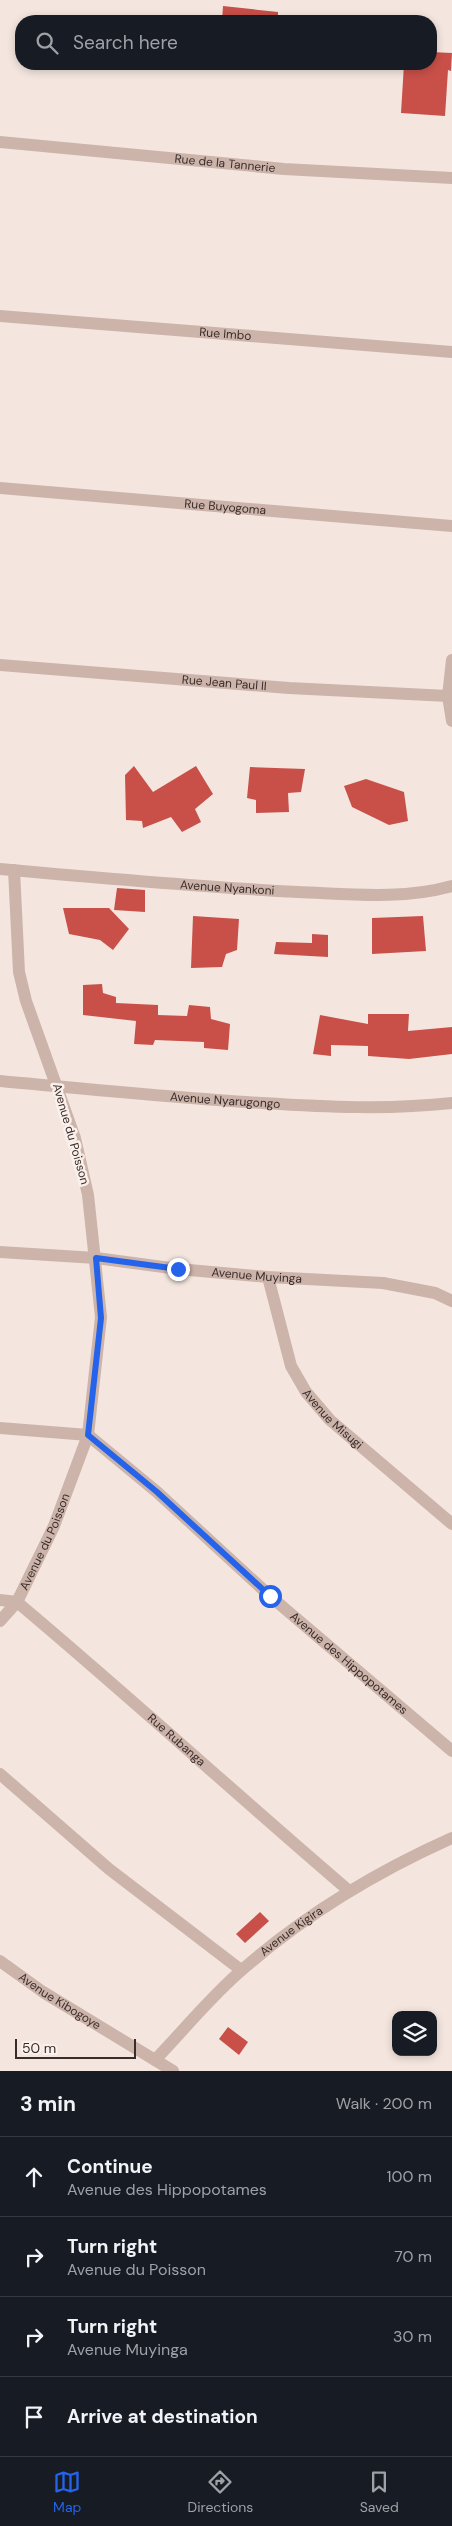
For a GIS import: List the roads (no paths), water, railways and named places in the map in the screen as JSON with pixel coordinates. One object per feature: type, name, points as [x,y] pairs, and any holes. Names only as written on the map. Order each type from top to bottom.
[{"type":"street","name":"Rue de la Tannerie","points":[[0,142],[284,169],[452,178]]},
{"type":"street","name":"Rue Imbo","points":[[0,316],[452,352]]},
{"type":"street","name":"Rue Buyogoma","points":[[0,488],[452,526]]},
{"type":"street","points":[[452,660],[448,696],[452,721]]},
{"type":"street","name":"Rue Jean Paul II","points":[[0,665],[289,688],[448,696]]},
{"type":"street","name":"Avenue Nyankoni","points":[[0,869],[232,889],[370,895],[407,895],[452,886]]},
{"type":"street","name":"Avenue du Poisson","points":[[0,1621],[17,1602],[54,1526],[88,1435],[101,1318],[88,1196],[75,1138],[58,1086],[26,1001],[19,972],[14,870]]},
{"type":"street","name":"Avenue Nyarugongo","points":[[0,1081],[161,1097],[303,1106],[402,1108],[452,1103]]},
{"type":"street","name":"Avenue Muyinga","points":[[0,1252],[96,1258],[178,1269],[383,1283],[435,1294],[452,1301]]},
{"type":"street","name":"Avenue Misugi","points":[[268,1276],[292,1366],[306,1392],[330,1420],[452,1524]]},
{"type":"street","points":[[0,1428],[88,1435]]},
{"type":"street","name":"Avenue des Hippopotames","points":[[88,1435],[157,1492],[270,1596],[452,1751]]},
{"type":"street","points":[[0,1600],[17,1602]]},
{"type":"street","name":"Rue Rubanga","points":[[17,1602],[98,1670],[174,1740],[348,1890]]},
{"type":"street","points":[[0,1774],[109,1869],[241,1970]]},
{"type":"street","name":"Avenue Kigira","points":[[155,2060],[241,1970],[299,1922],[348,1890],[452,1838]]},
{"type":"street","name":"Avenue Kibogoye","points":[[0,1961],[43,1992],[173,2071]]}]
